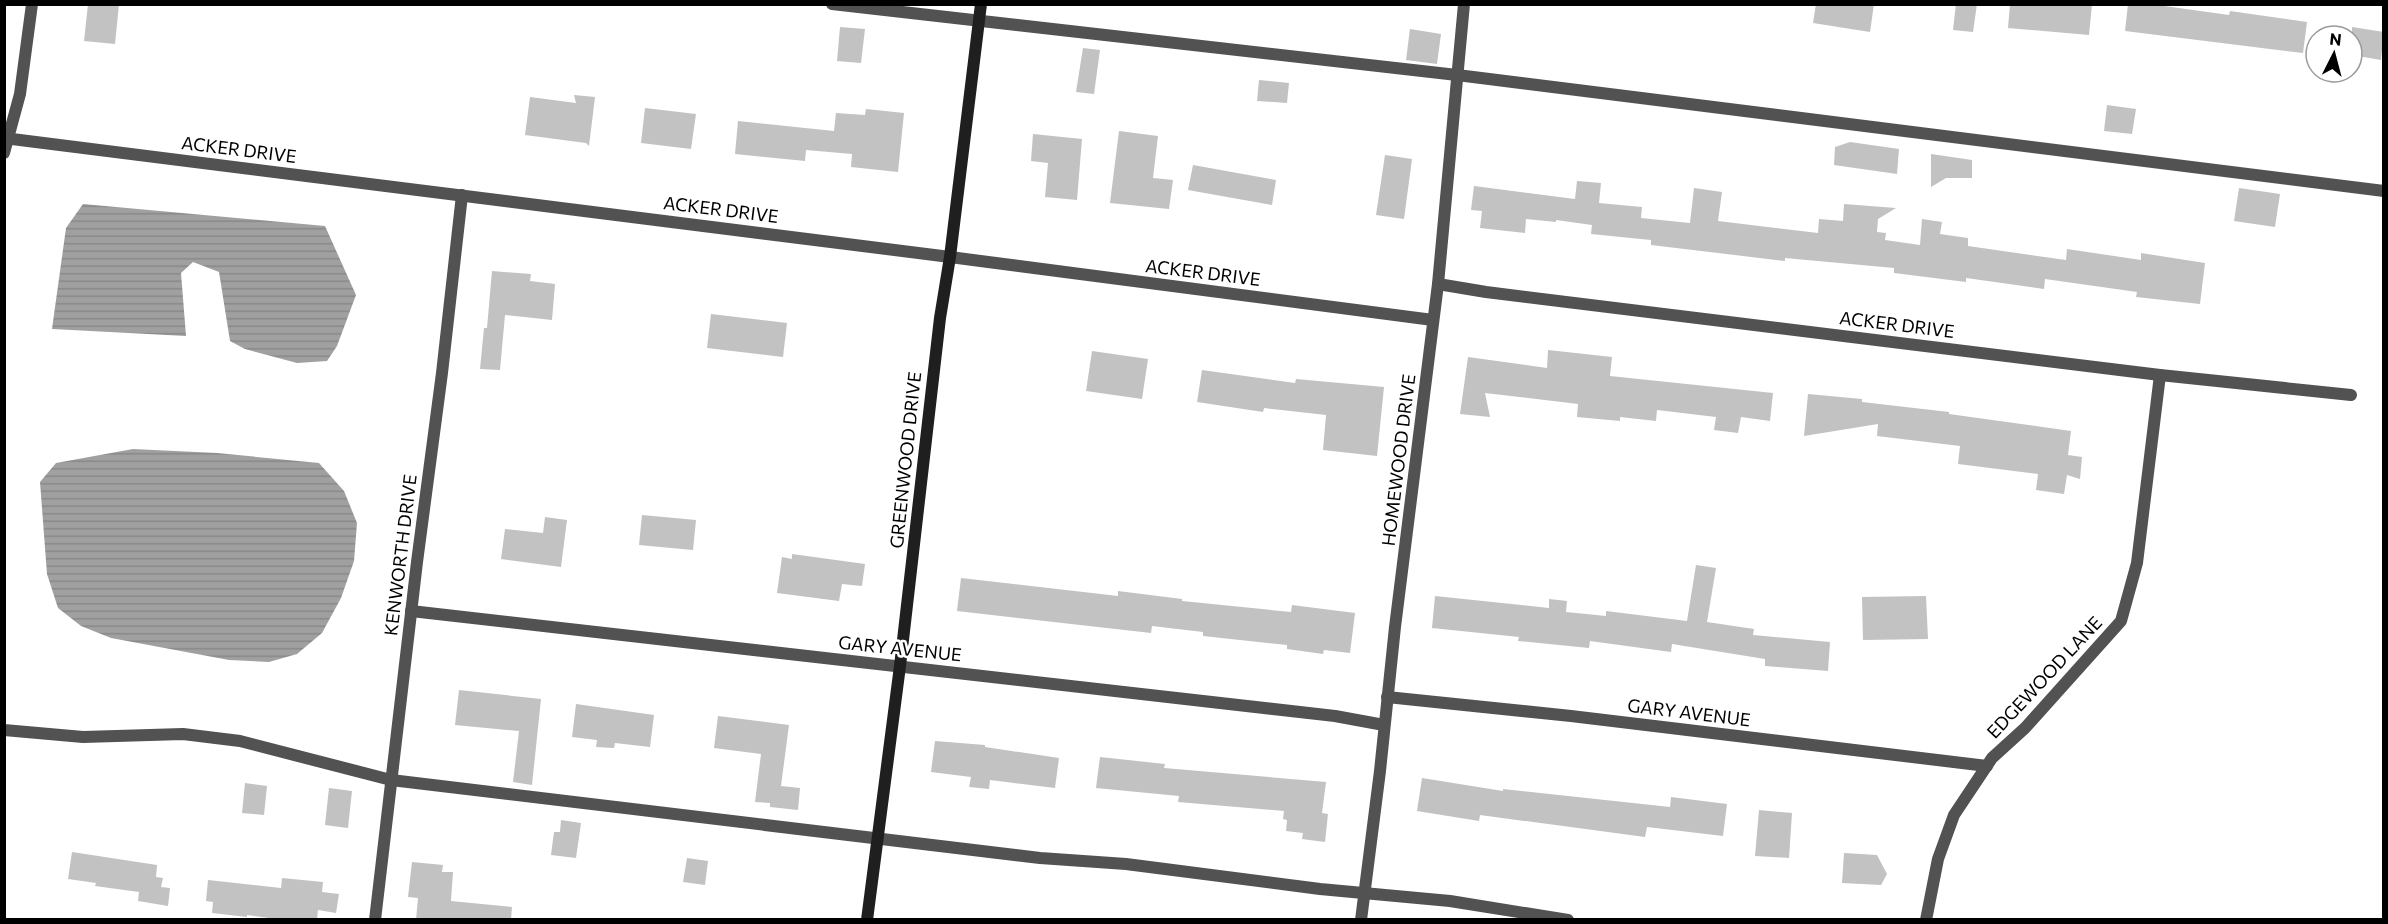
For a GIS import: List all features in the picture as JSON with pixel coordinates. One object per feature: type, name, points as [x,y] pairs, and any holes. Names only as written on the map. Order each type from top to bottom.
[{"type":"street","points":[[4,153],[20,94],[32,4]]},
{"type":"street","points":[[832,4],[1457,75],[2384,191]]},
{"type":"street","name":"GREENWOOD DRIVE","points":[[867,920],[900,666],[940,318],[950,257],[981,4]]},
{"type":"street","name":"HOMEWOOD DRIVE","points":[[1361,920],[1438,284],[1464,4]]},
{"type":"street","name":"ACKER DRIVE","points":[[7,139],[1433,320]]},
{"type":"street","name":"KENWORTH DRIVE","points":[[375,920],[462,195]]},
{"type":"street","name":"ACKER DRIVE","points":[[1438,284],[1485,292],[2160,375],[2352,395]]},
{"type":"street","name":"EDGEWOOD LANE","points":[[1926,920],[1938,859],[1954,815],[1987,766],[2025,728],[2121,621],[2137,563],[2160,375]]},
{"type":"street","name":"GARY AVENUE","points":[[411,611],[1335,716],[1384,725]]},
{"type":"street","name":"GARY AVENUE","points":[[1387,697],[1571,716],[1987,766]]},
{"type":"street","points":[[4,730],[83,737],[183,734],[229,740],[323,761],[391,780],[1040,858],[1126,864],[1364,893],[1450,901],[1568,920]]},
{"type":"shaded area","points":[[83,204],[325,226],[356,295],[337,346],[327,361],[297,363],[245,349],[230,341],[219,272],[193,262],[181,273],[186,336],[52,329],[66,228]]},
{"type":"shaded area","points":[[133,449],[217,453],[319,463],[344,491],[357,523],[354,561],[341,598],[322,633],[297,654],[269,662],[229,660],[111,638],[81,626],[58,608],[47,574],[40,482],[56,463]]},
{"type":"building","points":[[88,4],[119,4],[115,44],[84,41]]},
{"type":"building","points":[[1816,4],[1874,4],[1870,32],[1813,23]]},
{"type":"building","points":[[1956,4],[1977,4],[1973,32],[1953,30]]},
{"type":"building","points":[[2010,4],[2092,4],[2089,35],[2008,28]]},
{"type":"building","points":[[2128,4],[2150,4],[2229,15],[2230,11],[2307,22],[2304,24],[2303,53],[2125,31]]},
{"type":"building","points":[[840,27],[865,29],[861,63],[837,61]]},
{"type":"building","points":[[1410,29],[1441,34],[1437,64],[1406,60]]},
{"type":"building","points":[[2364,29],[2384,32],[2381,60],[2364,57]]},
{"type":"building","points":[[1083,48],[1100,50],[1094,94],[1076,92]]},
{"type":"building","points":[[1259,80],[1289,83],[1287,103],[1257,101]]},
{"type":"building","points":[[574,95],[595,97],[589,146],[586,143],[525,135],[530,97],[576,103]]},
{"type":"building","points":[[2107,105],[2136,109],[2132,134],[2104,131]]},
{"type":"building","points":[[645,108],[696,114],[691,149],[641,143]]},
{"type":"building","points":[[866,109],[904,113],[898,172],[851,167],[852,154],[806,150],[805,161],[735,154],[738,121],[834,131],[836,113],[865,115]]},
{"type":"building","points":[[1119,131],[1158,136],[1153,178],[1173,180],[1169,209],[1110,203]]},
{"type":"building","points":[[1033,134],[1082,139],[1077,200],[1045,197],[1048,163],[1031,161]]},
{"type":"building","points":[[1850,142],[1899,149],[1897,174],[1834,165],[1835,147]]},
{"type":"building","points":[[1931,154],[1972,160],[1972,178],[1946,178],[1931,187]]},
{"type":"building","points":[[1385,155],[1412,159],[1404,219],[1376,215]]},
{"type":"building","points":[[1193,165],[1276,180],[1272,205],[1188,190]]},
{"type":"building","points":[[1577,181],[1601,183],[1599,203],[1642,207],[1641,218],[1690,223],[1694,188],[1722,192],[1718,221],[1818,233],[1819,219],[1843,221],[1844,204],[1896,208],[1878,219],[1877,232],[1886,233],[1885,240],[1920,245],[1922,219],[1942,222],[1940,234],[1968,238],[1968,246],[2066,260],[2067,249],[2141,260],[2141,253],[2205,263],[2200,304],[2136,297],[2137,292],[2045,279],[2044,289],[1966,278],[1966,282],[1894,273],[1894,268],[1785,258],[1785,261],[1651,245],[1651,240],[1591,234],[1592,225],[1556,220],[1556,222],[1526,219],[1525,233],[1480,228],[1482,211],[1471,210],[1474,186],[1575,199]]},
{"type":"building","points":[[2239,188],[2280,194],[2275,227],[2234,221]]},
{"type":"building","points":[[492,271],[531,274],[530,281],[555,284],[552,320],[505,315],[500,370],[480,369],[484,328],[487,328]]},
{"type":"building","points":[[711,314],[787,323],[783,357],[707,348]]},
{"type":"building","points":[[1548,350],[1612,357],[1610,376],[1773,393],[1770,421],[1741,417],[1738,433],[1714,430],[1716,417],[1657,410],[1656,421],[1620,417],[1620,421],[1577,417],[1578,404],[1485,393],[1490,417],[1460,414],[1468,357],[1547,368]]},
{"type":"building","points":[[1092,351],[1148,359],[1142,399],[1086,391]]},
{"type":"building","points":[[1202,370],[1295,383],[1296,379],[1384,387],[1377,456],[1323,450],[1326,415],[1264,408],[1263,412],[1197,402]]},
{"type":"building","points":[[1808,394],[1862,399],[1862,402],[1949,412],[1949,414],[2071,431],[2068,455],[2082,457],[2080,479],[2067,475],[2064,494],[2036,490],[2038,474],[1958,464],[1960,446],[1877,436],[1878,424],[1804,436]]},
{"type":"building","points":[[642,515],[696,520],[693,550],[639,545]]},
{"type":"building","points":[[545,517],[567,520],[561,567],[501,559],[505,529],[543,533]]},
{"type":"building","points":[[792,554],[865,564],[862,586],[842,584],[839,601],[777,593],[782,557],[792,559]]},
{"type":"building","points":[[1696,565],[1716,568],[1707,622],[1754,629],[1753,635],[1830,642],[1828,671],[1765,666],[1765,659],[1672,644],[1671,652],[1590,641],[1589,648],[1518,641],[1519,637],[1432,628],[1435,596],[1549,608],[1549,599],[1567,601],[1566,612],[1606,616],[1606,611],[1687,621]]},
{"type":"building","points":[[961,578],[1118,596],[1118,591],[1182,599],[1182,601],[1291,612],[1292,605],[1355,613],[1350,653],[1324,650],[1323,654],[1287,649],[1287,645],[1203,636],[1203,632],[1152,626],[1151,633],[957,611]]},
{"type":"building","points":[[1926,596],[1928,639],[1863,640],[1862,597]]},
{"type":"building","points":[[459,690],[541,699],[532,785],[513,782],[519,731],[455,725]]},
{"type":"building","points":[[576,704],[654,715],[650,747],[615,743],[614,748],[596,747],[597,740],[572,737]]},
{"type":"building","points":[[718,716],[789,725],[781,786],[800,788],[798,810],[770,807],[770,803],[755,802],[761,754],[714,748]]},
{"type":"building","points":[[935,741],[985,745],[985,747],[1059,758],[1055,788],[990,780],[989,789],[969,787],[971,777],[931,772]]},
{"type":"building","points":[[1100,757],[1165,764],[1164,768],[1326,782],[1322,813],[1328,814],[1325,842],[1302,839],[1303,833],[1286,831],[1287,820],[1283,819],[1284,811],[1178,802],[1179,796],[1096,788]]},
{"type":"building","points":[[1422,778],[1503,791],[1503,789],[1670,807],[1671,797],[1727,804],[1723,836],[1647,827],[1645,837],[1480,815],[1479,821],[1417,811]]},
{"type":"building","points":[[245,783],[267,786],[264,815],[242,813]]},
{"type":"building","points":[[329,788],[352,791],[348,828],[325,825]]},
{"type":"building","points":[[1759,810],[1792,813],[1789,858],[1755,856]]},
{"type":"building","points":[[561,820],[581,823],[576,858],[551,855],[554,832],[560,832]]},
{"type":"building","points":[[72,852],[157,865],[156,877],[163,878],[161,887],[170,888],[168,906],[138,901],[139,892],[95,886],[96,883],[68,879]]},
{"type":"building","points":[[1844,853],[1877,855],[1887,874],[1881,885],[1842,883]]},
{"type":"building","points":[[687,858],[708,861],[705,885],[683,882]]},
{"type":"building","points":[[412,862],[443,865],[442,872],[453,872],[451,901],[512,907],[511,920],[416,920],[418,898],[408,897]]},
{"type":"building","points":[[282,878],[323,882],[322,892],[339,894],[336,913],[318,910],[317,920],[284,920],[247,915],[247,917],[212,913],[213,902],[206,901],[208,880],[281,888]]}]
